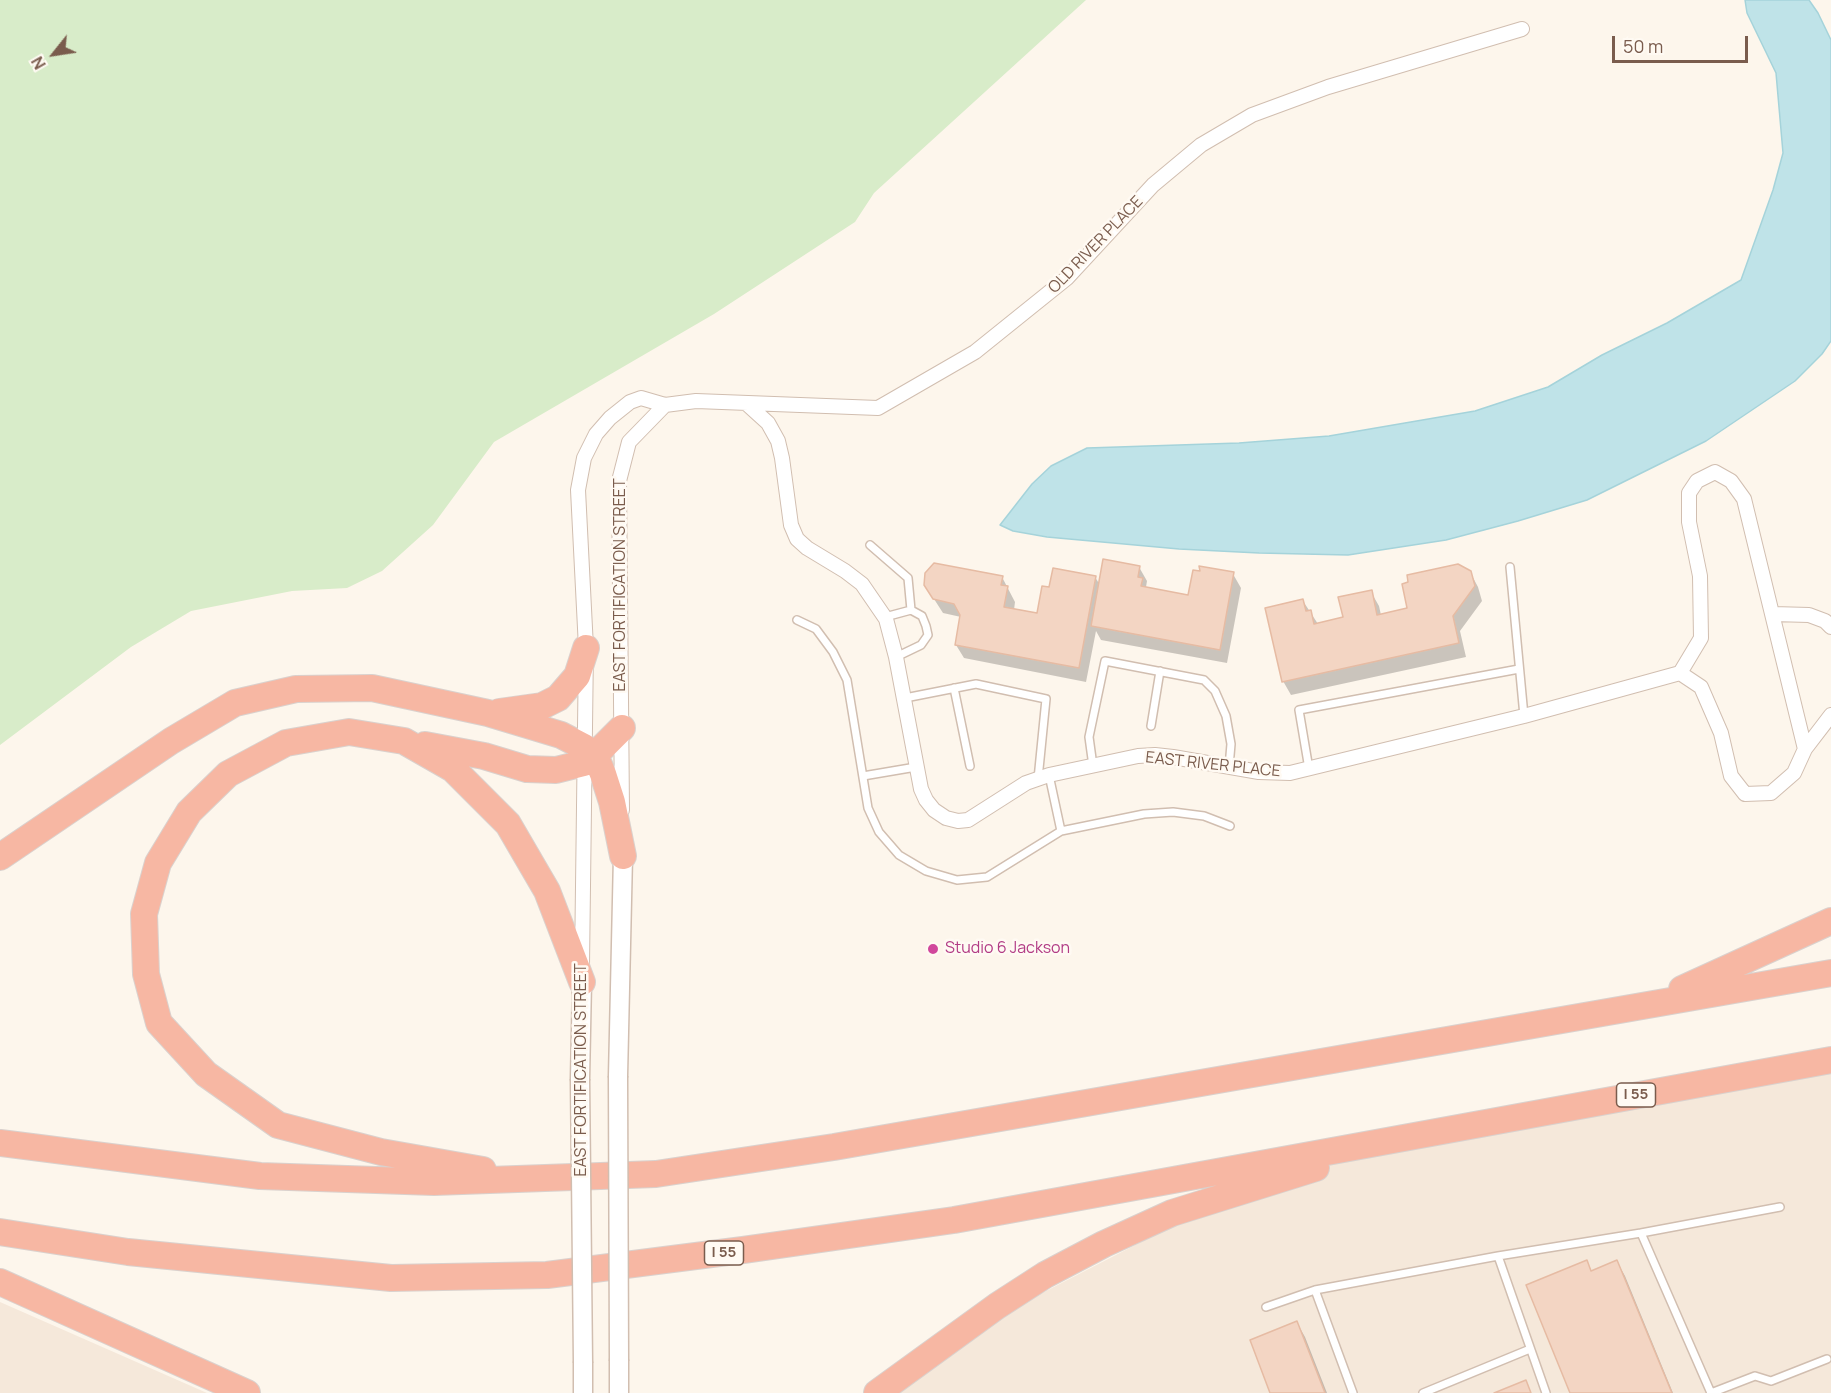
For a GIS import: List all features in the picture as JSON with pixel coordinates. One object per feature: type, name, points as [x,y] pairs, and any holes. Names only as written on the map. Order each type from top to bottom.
[{"type":"highway","points":[[488,713],[543,706],[558,698],[577,676],[586,648]]},
{"type":"highway","points":[[0,857],[171,741],[236,703],[296,689],[372,688],[488,713],[561,735],[588,755],[612,802],[622,856]]},
{"type":"highway","points":[[534,1179],[381,1152],[278,1125],[206,1074],[159,1023],[146,974],[144,914],[158,863],[189,812],[228,774],[286,743],[349,732],[484,756],[527,769],[556,770],[588,755],[622,728]]},
{"type":"highway","points":[[404,741],[453,768],[508,824],[547,891],[582,982]]},
{"type":"highway","points":[[1649,1005],[1831,921]]},
{"type":"highway","points":[[0,1143],[260,1176],[434,1182],[656,1174],[834,1147],[1831,973]]},
{"type":"highway","name":"I 55","points":[[0,1232],[128,1252],[391,1278],[547,1275],[743,1251],[954,1220],[1831,1060]]},
{"type":"highway","points":[[877,1393],[997,1306],[1045,1275],[1113,1240],[1172,1213],[1441,1131]]},
{"type":"highway","points":[[0,1282],[247,1393]]},
{"type":"street","name":"OLD RIVER PLACE","points":[[665,405],[696,401],[878,408],[975,352],[1067,278],[1153,185],[1201,145],[1252,115],[1328,87],[1522,28]]},
{"type":"street","name":"EAST FORTIFICATION STREET","points":[[583,1393],[580,1079],[588,755],[586,648],[578,490],[584,458],[596,434],[610,418],[630,402],[641,398],[665,405],[629,442],[619,481],[622,856],[618,1076],[619,1393]]},
{"type":"street","name":"EAST RIVER PLACE","points":[[746,403],[768,423],[778,441],[791,525],[797,539],[862,584],[885,617],[892,636],[916,767],[926,800],[934,810],[946,818],[957,821],[968,820],[1009,794],[1043,777],[1092,766],[1155,755],[1275,774],[1309,769],[1524,716],[1680,673]]},
{"type":"street","points":[[1805,749],[1744,499],[1731,481],[1715,472],[1697,481],[1689,492],[1689,522],[1700,576],[1701,638],[1680,673],[1701,687],[1721,733],[1731,776],[1745,794],[1771,793],[1794,773],[1805,749],[1831,715]]},
{"type":"street","points":[[1773,614],[1809,615],[1825,621],[1831,627]]},
{"type":"lane","points":[[870,544],[908,579],[911,610]]},
{"type":"lane","points":[[1510,567],[1524,716]]},
{"type":"lane","points":[[885,617],[911,610],[922,616],[928,635],[921,645],[896,657]]},
{"type":"lane","points":[[797,620],[816,629],[833,652],[847,680],[868,808],[879,832],[899,855],[926,871],[957,880],[987,877],[1061,831],[1144,814],[1173,812],[1204,816],[1230,826]]},
{"type":"lane","points":[[1092,766],[1089,737],[1105,661],[1204,680],[1215,692],[1226,716],[1230,744],[1229,767]]},
{"type":"lane","points":[[1309,769],[1299,710],[1519,669]]},
{"type":"lane","points":[[1151,726],[1160,671]]},
{"type":"lane","points":[[905,698],[976,684],[1046,699],[1043,777],[1061,831]]},
{"type":"lane","points":[[954,688],[970,765]]},
{"type":"lane","points":[[863,776],[916,767]]},
{"type":"lane","points":[[1266,1307],[1315,1290],[1780,1207]]},
{"type":"lane","points":[[1641,1233],[1711,1393],[1755,1376],[1771,1381],[1827,1359]]},
{"type":"lane","points":[[1498,1256],[1546,1393]]},
{"type":"lane","points":[[1315,1290],[1353,1393]]},
{"type":"lane","points":[[1423,1393],[1530,1349]]},
{"type":"shaded area","points":[[1831,1060],[1831,1393],[877,1393],[951,1340],[1240,1191],[1441,1131]]},
{"type":"shaded area","points":[[0,1302],[207,1393],[0,1393]]},
{"type":"green space","points":[[0,0],[1086,0],[874,193],[855,222],[714,314],[494,442],[433,525],[382,571],[347,588],[292,591],[191,611],[131,647],[0,745]]},
{"type":"water","points":[[1745,0],[1809,0],[1831,40],[1831,341],[1822,354],[1795,381],[1706,441],[1587,500],[1446,540],[1348,555],[1259,553],[1179,549],[1047,537],[1013,531],[1000,525],[1032,484],[1051,466],[1087,448],[1239,443],[1329,436],[1475,411],[1548,387],[1602,355],[1667,323],[1741,280],[1773,190],[1783,153],[1776,73],[1747,13]]},
{"type":"building","points":[[1103,559],[1140,566],[1138,577],[1143,578],[1141,586],[1188,595],[1193,570],[1200,571],[1199,566],[1234,572],[1220,650],[1091,626]]},
{"type":"building","points":[[934,563],[1003,576],[1001,585],[1008,586],[1004,607],[1037,613],[1042,586],[1049,587],[1053,568],[1096,576],[1079,668],[955,645],[960,615],[954,604],[933,599],[924,585],[925,573]]},
{"type":"building","points":[[1458,564],[1471,571],[1475,586],[1453,616],[1459,643],[1282,682],[1265,608],[1303,599],[1306,611],[1311,610],[1314,624],[1343,617],[1338,597],[1372,590],[1377,615],[1407,608],[1402,584],[1408,582],[1407,575]]},
{"type":"building","points":[[1587,1260],[1591,1271],[1617,1260],[1672,1393],[1570,1393],[1526,1285]]},
{"type":"building","points":[[1297,1321],[1325,1393],[1270,1393],[1250,1340]]},
{"type":"building","points":[[1526,1380],[1531,1393],[1494,1393]]},
{"type":"place","name":"Studio 6 Jackson","points":[[933,949]]}]
